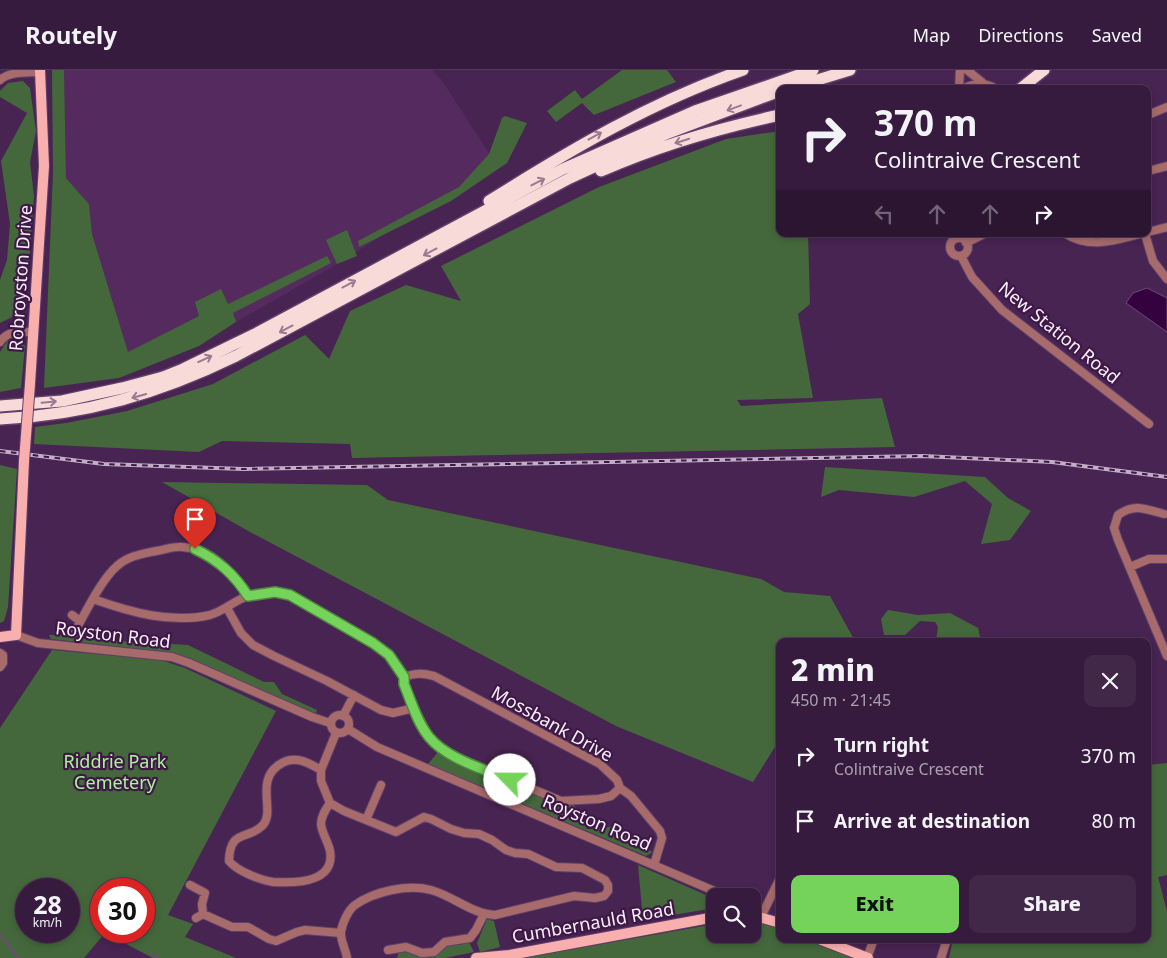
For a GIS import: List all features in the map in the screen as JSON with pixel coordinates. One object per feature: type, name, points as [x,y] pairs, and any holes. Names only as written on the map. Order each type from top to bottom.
[{"type":"highway","points":[[405,254],[560,157],[619,123],[699,86],[743,70]]},
{"type":"highway","points":[[0,406],[62,401],[163,377],[226,349],[555,174],[624,141],[695,110],[813,70]]},
{"type":"highway","points":[[801,85],[850,70]]},
{"type":"highway","points":[[1025,85],[1044,70]]},
{"type":"highway","points":[[0,419],[43,416],[100,406],[146,394],[179,382],[236,356],[538,194],[622,153],[698,121],[776,92]]},
{"type":"highway","points":[[452,240],[630,159],[703,134],[776,116]]},
{"type":"main road","name":"Robroyston Drive","points":[[16,635],[24,461],[39,262],[44,166],[40,71]]},
{"type":"main road","name":"Royston Road","points":[[0,637],[16,635]]},
{"type":"main road","points":[[761,917],[776,922]]},
{"type":"main road","name":"Cumbernauld Road","points":[[476,958],[510,955],[706,919]]},
{"type":"main road","points":[[829,943],[867,958]]},
{"type":"street","points":[[959,85],[960,70]]},
{"type":"street","points":[[967,70],[985,84]]},
{"type":"street","points":[[0,80],[16,74],[40,71]]},
{"type":"street","points":[[970,85],[985,84]]},
{"type":"street","points":[[1151,114],[1167,107]]},
{"type":"street","points":[[1151,170],[1167,166]]},
{"type":"street","points":[[1151,232],[1167,227]]},
{"type":"street","points":[[966,243],[978,237]]},
{"type":"street","points":[[1071,237],[1090,243],[1127,237]]},
{"type":"street","points":[[1147,237],[1153,261],[1167,279]]},
{"type":"street","points":[[956,239],[962,239],[966,243],[967,251],[960,256],[953,253],[951,245],[956,239]]},
{"type":"street","name":"New Station Road","points":[[960,256],[972,277],[1002,310],[1149,424]]},
{"type":"street","points":[[0,342],[3,337],[14,332],[33,332]]},
{"type":"street","points":[[1164,514],[1138,507],[1129,508],[1118,515],[1114,528],[1167,656]]},
{"type":"street","points":[[74,630],[109,574],[118,565],[134,555],[181,547],[195,549],[212,557],[228,569],[248,596]]},
{"type":"street","points":[[1130,567],[1149,559],[1167,559]]},
{"type":"street","points":[[93,599],[124,610],[162,617],[190,617],[211,614],[227,608],[248,596],[275,592],[290,595],[373,643],[389,655],[404,677],[404,684],[423,728],[429,737],[447,753],[560,801],[599,799],[611,796],[620,788]]},
{"type":"street","points":[[227,608],[242,633],[253,645],[381,710],[393,713],[414,708]]},
{"type":"street","points":[[72,615],[80,621]]},
{"type":"street","name":"Royston Road","points":[[16,635],[38,643],[172,657],[190,663],[312,718],[330,722]]},
{"type":"street","points":[[0,653],[3,655],[3,663],[0,667]]},
{"type":"street","name":"Mossbank Drive","points":[[404,677],[424,673],[434,676],[600,764],[617,780],[620,788],[631,796],[660,831],[662,838],[654,865]]},
{"type":"street","points":[[344,716],[354,695]]},
{"type":"street","points":[[336,733],[330,722],[337,716],[344,716]]},
{"type":"street","points":[[336,733],[343,733],[348,729],[348,722],[344,716]]},
{"type":"street","name":"Royston Road","points":[[348,729],[377,747],[707,888]]},
{"type":"street","points":[[336,733],[321,770],[321,781],[330,803],[344,811],[396,832],[424,817],[451,829],[464,833],[479,834],[506,850],[528,854],[556,867],[582,868],[605,880],[608,885],[608,891],[604,896],[595,898],[574,896],[504,913],[484,914],[432,890],[415,887],[377,894],[353,906],[346,917],[341,933],[347,958]]},
{"type":"street","points":[[321,770],[307,762],[295,759],[285,761],[274,767],[268,778],[265,793],[268,815],[263,825],[237,838],[232,844],[229,860],[234,867],[272,882],[294,882],[317,877],[329,866],[328,840],[321,824],[323,815],[330,803]]},
{"type":"street","points":[[366,820],[381,785]]},
{"type":"street","points":[[190,885],[205,893],[200,916],[232,927],[248,927],[269,939],[276,941],[306,930],[341,933]]},
{"type":"street","points":[[761,909],[776,885]]},
{"type":"street","points":[[388,950],[406,947],[422,953],[434,952],[445,942],[470,938],[484,914]]},
{"type":"street","points":[[867,958],[873,943]]},
{"type":"street","points":[[941,958],[946,943]]},
{"type":"shaded area","points":[[64,70],[432,70],[441,79],[496,164],[337,264],[236,322],[221,290],[199,316],[128,352],[92,234],[89,204],[66,178]]},
{"type":"shaded area","points":[[1147,288],[1167,298],[1167,332],[1126,303],[1133,293]]},
{"type":"green space","points":[[52,70],[64,70],[66,178],[89,204],[92,234],[128,352],[199,316],[195,302],[221,289],[228,304],[327,256],[331,263],[233,313],[236,322],[199,346],[119,378],[44,388],[53,173]]},
{"type":"green space","points":[[622,70],[667,70],[676,82],[594,115],[582,103],[556,122],[547,111],[575,90],[582,99]]},
{"type":"green space","points":[[23,81],[30,88],[36,131],[30,162],[34,196],[29,266],[12,317],[0,323],[0,280],[7,260],[10,224],[1,161],[27,113],[0,97],[0,91],[8,83]]},
{"type":"green space","points":[[505,116],[527,123],[507,163],[451,201],[359,247],[358,241],[459,187],[489,154],[502,118]]},
{"type":"green space","points":[[776,132],[776,237],[808,237],[810,304],[798,314],[813,398],[737,400],[741,406],[882,398],[895,447],[352,458],[350,444],[222,441],[199,452],[34,444],[35,427],[127,411],[213,384],[305,335],[329,359],[350,311],[406,285],[461,301],[441,266],[599,187],[726,139]]},
{"type":"green space","points":[[347,230],[357,256],[337,264],[326,240]]},
{"type":"green space","points":[[17,339],[25,346],[21,388],[0,392],[0,352],[7,341]]},
{"type":"green space","points":[[0,465],[17,469],[8,607],[4,621],[0,623]]},
{"type":"green space","points":[[825,467],[985,477],[1008,498],[1031,511],[1010,540],[981,544],[992,504],[965,481],[914,497],[839,490],[821,497]]},
{"type":"green space","points":[[162,482],[367,485],[388,500],[761,579],[784,592],[830,596],[853,638],[776,638],[776,745],[753,782],[616,726],[250,532]]},
{"type":"green space","points":[[888,610],[918,615],[950,613],[978,628],[980,638],[936,638],[938,627],[935,622],[920,621],[905,635],[884,635],[881,619]]},
{"type":"green space","points":[[49,635],[74,635],[85,639],[188,645],[264,682],[274,682],[282,694],[317,710],[316,713],[305,710],[192,659],[174,653],[51,639]]},
{"type":"green space","name":"Riddrie Park Cemetery","points":[[52,650],[161,660],[185,668],[276,711],[168,915],[193,924],[185,937],[236,958],[153,958],[124,943],[155,943],[155,878],[90,878],[90,943],[97,943],[84,958],[0,958],[0,728]]},
{"type":"green space","points":[[438,752],[559,805],[574,805],[587,829],[619,826],[639,846],[653,852],[646,856],[428,764]]},
{"type":"green space","points":[[1167,763],[1167,875],[1158,877],[1167,911],[1167,958],[949,958],[952,943],[1151,943],[1151,765]]},
{"type":"green space","points":[[638,865],[706,895],[706,910],[643,920]]},
{"type":"green space","points":[[487,919],[494,921],[500,947],[480,952],[477,943]]},
{"type":"green space","points":[[761,920],[776,927],[776,943],[814,943],[852,958],[523,958],[706,926],[706,943],[761,943]]},
{"type":"green space","points":[[469,942],[474,952],[445,958],[397,958],[399,952],[403,949],[422,955],[450,943],[459,945]]},
{"type":"waterway","points":[[0,935],[18,958]]},
{"type":"waterway","points":[[150,953],[158,958]]},
{"type":"railway","points":[[0,451],[104,464],[243,469],[922,456],[1052,462],[1167,477]]},
{"type":"route","points":[[195,549],[212,557],[228,569],[248,596],[275,592],[290,595],[373,643],[389,655],[398,667],[404,677],[404,684],[423,728],[437,746],[447,753],[510,780]]}]
